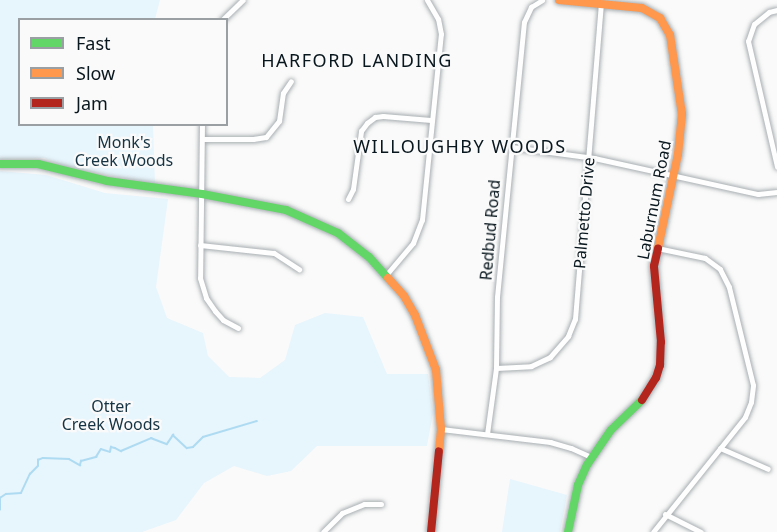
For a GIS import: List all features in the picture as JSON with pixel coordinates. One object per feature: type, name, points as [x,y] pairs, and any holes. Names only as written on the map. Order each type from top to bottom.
[{"type":"street","points":[[224,18],[242,0]]},
{"type":"street","points":[[387,275],[413,243],[420,228],[441,34],[438,19],[427,0]]},
{"type":"street","name":"Redbud Road","points":[[487,434],[496,368],[497,297],[524,22],[531,7],[542,0]]},
{"type":"street","points":[[559,0],[601,4]]},
{"type":"street","name":"Palmetto Drive","points":[[496,368],[518,368],[541,362],[556,352],[572,329],[575,319],[601,4]]},
{"type":"street","name":"Laburnum Road","points":[[568,532],[578,485],[591,458],[611,430],[644,398],[656,378],[661,354],[654,293],[657,248],[673,174],[682,114],[675,55],[666,26],[660,18],[642,8],[601,4]]},
{"type":"street","points":[[777,10],[769,12],[754,24],[748,41],[777,166]]},
{"type":"street","points":[[202,139],[253,139],[266,136],[279,121],[283,93],[291,81]]},
{"type":"street","points":[[348,199],[353,189],[361,131],[367,123],[383,116],[431,120]]},
{"type":"street","points":[[202,126],[200,278],[206,298],[223,320],[238,328]]},
{"type":"street","points":[[512,147],[589,157],[758,194],[777,192]]},
{"type":"street","points":[[0,164],[38,164],[107,181],[202,194],[286,210],[309,218],[338,233],[387,275],[415,315],[436,370],[441,429],[431,532]]},
{"type":"street","points":[[200,245],[274,253],[298,269]]},
{"type":"street","points":[[653,532],[665,514],[745,417],[753,385],[729,287],[720,269],[705,258],[657,248]]},
{"type":"street","points":[[441,429],[562,445],[591,458]]},
{"type":"street","points":[[720,448],[768,469]]},
{"type":"street","points":[[323,532],[329,523],[342,513],[364,504],[381,504]]},
{"type":"street","points":[[665,514],[701,532]]},
{"type":"green space","name":"Monk's Creek Woods","points":[[0,0],[160,0],[155,18],[18,18],[18,126],[153,126],[155,184],[64,166],[44,158],[0,159]]},
{"type":"green space","name":"Otter Creek Woods","points":[[0,171],[46,175],[105,193],[168,199],[156,287],[167,318],[203,333],[208,356],[229,377],[260,378],[285,360],[295,325],[325,313],[363,317],[387,374],[428,374],[433,413],[427,446],[317,446],[291,471],[267,476],[234,466],[204,483],[176,520],[142,532],[0,532]]},
{"type":"green space","points":[[510,479],[567,495],[560,532],[502,532]]},
{"type":"waterway","points":[[0,510],[0,498],[6,494],[21,493],[30,474],[38,466],[38,460],[43,458],[69,459],[80,465],[81,461],[96,457],[101,449],[110,452],[111,447],[121,451],[151,438],[167,444],[173,435],[187,448],[193,447],[203,437],[257,421]]},
{"type":"traffic: fast","points":[[0,164],[38,164],[107,181],[202,194],[286,210],[338,233],[369,257],[388,278]]},
{"type":"traffic: fast","points":[[568,532],[578,485],[587,465],[611,430],[642,400]]},
{"type":"traffic: slow","points":[[559,0],[642,8],[660,18],[670,35],[682,114],[678,154],[658,248]]},
{"type":"traffic: slow","points":[[388,278],[404,296],[415,315],[436,370],[441,429],[439,451]]},
{"type":"traffic: jam","points":[[642,400],[656,378],[660,365],[661,342],[654,266],[658,248]]},
{"type":"traffic: jam","points":[[431,532],[439,451]]},
{"type":"district","name":"HARFORD LANDING","points":[[357,60]]},
{"type":"district","name":"WILLOUGHBY WOODS","points":[[460,146]]}]
